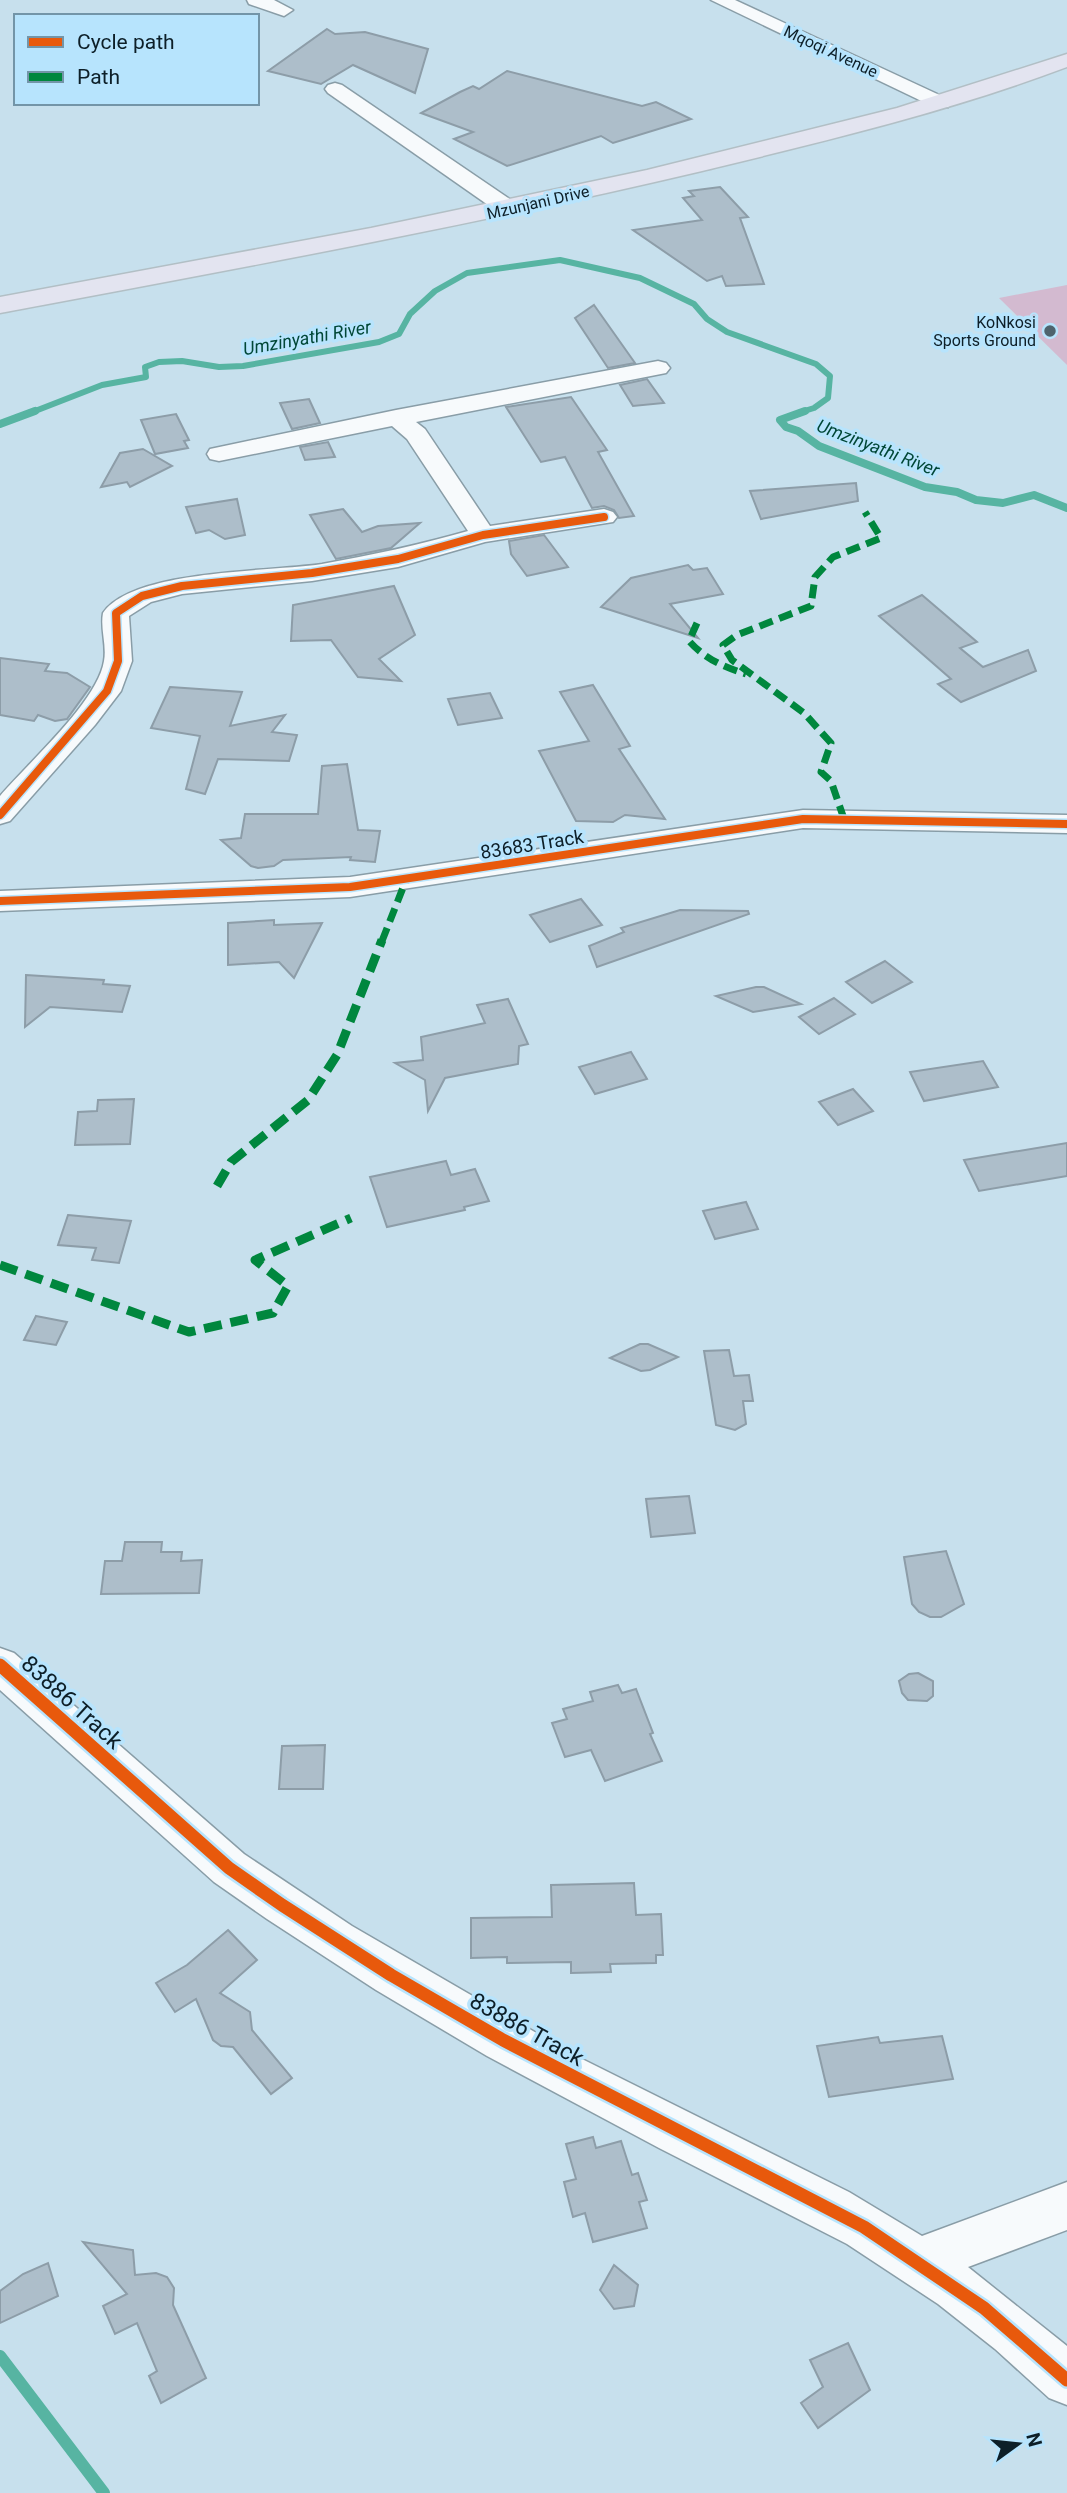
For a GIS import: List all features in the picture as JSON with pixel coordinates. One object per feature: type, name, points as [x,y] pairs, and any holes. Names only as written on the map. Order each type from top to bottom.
[{"type":"main road","name":"Mzunjani Drive","points":[[0,305],[509,209],[941,103],[1067,60]]},
{"type":"street","points":[[256,0],[284,10]]},
{"type":"street","name":"Mqoqi Avenue","points":[[720,0],[941,103]]},
{"type":"street","points":[[335,89],[509,209]]},
{"type":"street","points":[[219,454],[396,417],[562,389],[658,368]]},
{"type":"street","points":[[396,417],[416,434],[484,535]]},
{"type":"street","points":[[0,816],[38,768],[92,712],[106,690],[118,662],[114,622],[116,613],[142,596],[182,586],[312,573],[398,559],[484,535],[604,517]]},
{"type":"street","name":"83683 Track","points":[[0,901],[350,887],[537,862],[747,825],[803,819],[1067,824]]},
{"type":"street","name":"83886 Track","points":[[0,1665],[229,1868],[319,1930],[508,2045],[831,2209],[919,2261],[970,2295],[1067,2379]]},
{"type":"street","points":[[919,2261],[1067,2206]]},
{"type":"shaded area","name":"KoNkosi Sports Ground","points":[[1067,285],[1067,365],[999,298]]},
{"type":"building","points":[[327,29],[335,34],[365,32],[428,49],[415,93],[353,65],[321,84],[268,71]]},
{"type":"building","points":[[507,71],[642,106],[656,102],[691,119],[613,143],[601,136],[507,166],[454,139],[473,132],[421,113],[473,86],[479,89]]},
{"type":"building","points":[[720,187],[748,217],[740,218],[764,284],[726,286],[722,276],[707,281],[633,230],[702,220],[683,198],[694,196],[689,191]]},
{"type":"building","points":[[594,305],[635,363],[608,368],[575,318]]},
{"type":"building","points":[[647,379],[664,403],[633,406],[620,385]]},
{"type":"building","points":[[571,397],[607,450],[598,452],[634,516],[619,518],[614,510],[604,506],[592,508],[565,457],[541,462],[506,407]]},
{"type":"building","points":[[309,399],[320,423],[292,429],[280,403]]},
{"type":"building","points":[[176,414],[189,440],[184,441],[188,448],[155,454],[141,420]]},
{"type":"building","points":[[328,442],[335,457],[305,460],[300,447]]},
{"type":"building","points":[[143,449],[172,466],[130,487],[127,482],[101,487],[120,453]]},
{"type":"building","points":[[856,483],[858,501],[761,519],[750,491]]},
{"type":"building","points":[[237,499],[245,535],[225,539],[209,530],[196,533],[186,507]]},
{"type":"building","points":[[343,509],[362,532],[378,526],[420,523],[391,548],[336,559],[310,515]]},
{"type":"building","points":[[544,535],[568,567],[527,576],[511,554],[509,541]]},
{"type":"building","points":[[688,565],[693,570],[707,568],[723,594],[670,604],[698,638],[601,607],[631,578]]},
{"type":"building","points":[[394,586],[415,635],[379,659],[401,681],[358,677],[331,640],[291,641],[293,605]]},
{"type":"building","points":[[922,595],[977,642],[960,648],[983,667],[1028,650],[1036,671],[961,702],[938,684],[951,679],[879,616]]},
{"type":"building","points":[[0,658],[49,664],[45,671],[67,673],[90,687],[67,719],[55,721],[38,715],[34,721],[0,715]]},
{"type":"building","points":[[593,685],[630,746],[619,749],[665,819],[625,815],[613,822],[576,821],[539,751],[589,741],[560,692]]},
{"type":"building","points":[[170,687],[242,692],[230,726],[285,715],[272,732],[297,735],[289,761],[218,759],[205,794],[186,789],[200,736],[151,728]]},
{"type":"building","points":[[490,693],[502,718],[458,725],[448,699]]},
{"type":"building","points":[[347,764],[358,830],[380,831],[375,862],[350,860],[351,857],[283,860],[274,866],[258,868],[251,866],[221,840],[241,838],[245,814],[318,814],[322,766]]},
{"type":"building","points":[[581,899],[602,925],[550,942],[530,915]]},
{"type":"building","points":[[680,910],[748,911],[749,914],[597,967],[589,946],[624,932],[621,928]]},
{"type":"building","points":[[274,920],[274,925],[322,923],[294,978],[279,962],[228,965],[228,923]]},
{"type":"building","points":[[885,961],[912,982],[872,1003],[846,982]]},
{"type":"building","points":[[26,975],[104,980],[103,984],[130,986],[122,1012],[50,1007],[25,1027]]},
{"type":"building","points":[[764,987],[801,1004],[753,1012],[716,996]]},
{"type":"building","points":[[834,998],[855,1014],[819,1034],[799,1017]]},
{"type":"building","points":[[508,999],[528,1044],[519,1046],[518,1064],[445,1078],[428,1111],[425,1080],[395,1063],[423,1060],[421,1037],[485,1023],[477,1005]]},
{"type":"building","points":[[631,1052],[647,1079],[595,1094],[579,1067]]},
{"type":"building","points":[[983,1061],[998,1087],[924,1101],[910,1072]]},
{"type":"building","points":[[853,1089],[873,1111],[838,1125],[819,1102]]},
{"type":"building","points":[[134,1099],[130,1144],[75,1145],[78,1112],[97,1111],[98,1100]]},
{"type":"building","points":[[1067,1143],[1067,1176],[979,1191],[964,1160]]},
{"type":"building","points":[[446,1161],[451,1175],[475,1169],[489,1201],[464,1207],[465,1210],[387,1227],[370,1177]]},
{"type":"building","points":[[746,1202],[758,1229],[715,1239],[703,1211]]},
{"type":"building","points":[[68,1215],[131,1221],[119,1263],[92,1260],[96,1248],[58,1245]]},
{"type":"building","points":[[36,1316],[67,1322],[56,1345],[24,1340]]},
{"type":"building","points":[[640,1344],[648,1344],[678,1357],[650,1370],[641,1371],[610,1358]]},
{"type":"building","points":[[729,1350],[734,1376],[749,1375],[753,1401],[743,1401],[746,1424],[735,1430],[716,1425],[704,1351]]},
{"type":"building","points":[[689,1496],[695,1533],[651,1537],[646,1499]]},
{"type":"building","points":[[125,1542],[162,1542],[161,1552],[182,1552],[181,1561],[202,1560],[199,1593],[101,1594],[105,1561],[122,1561]]},
{"type":"building","points":[[946,1551],[964,1604],[941,1617],[930,1617],[919,1612],[912,1604],[904,1557]]},
{"type":"building","points":[[918,1673],[933,1681],[933,1696],[927,1701],[908,1700],[902,1693],[899,1681],[909,1674]]},
{"type":"building","points":[[618,1685],[622,1693],[636,1689],[653,1733],[650,1734],[662,1761],[605,1781],[591,1750],[565,1757],[552,1723],[567,1719],[563,1709],[593,1701],[590,1692]]},
{"type":"building","points":[[325,1745],[323,1789],[279,1789],[282,1746]]},
{"type":"building","points":[[634,1883],[636,1915],[661,1914],[663,1955],[656,1955],[656,1963],[610,1964],[611,1972],[571,1973],[571,1962],[507,1963],[507,1957],[471,1958],[471,1918],[552,1917],[551,1885]]},
{"type":"building","points":[[228,1930],[257,1960],[220,1993],[250,2012],[252,2030],[292,2078],[271,2094],[233,2047],[221,2046],[213,2040],[196,1999],[175,2012],[156,1983],[187,1965]]},
{"type":"building","points":[[942,2036],[953,2079],[829,2097],[817,2046],[878,2037],[880,2043]]},
{"type":"building","points":[[593,2137],[596,2148],[621,2141],[632,2175],[638,2173],[647,2200],[639,2202],[647,2228],[593,2242],[585,2213],[573,2217],[564,2182],[576,2179],[566,2144]]},
{"type":"building","points":[[83,2242],[133,2250],[135,2275],[156,2273],[167,2277],[174,2288],[173,2305],[206,2378],[161,2403],[149,2376],[157,2371],[137,2323],[115,2334],[103,2306],[127,2294]]},
{"type":"building","points":[[48,2263],[58,2296],[0,2323],[0,2291],[23,2274]]},
{"type":"building","points":[[614,2265],[638,2285],[634,2306],[614,2309],[600,2290]]},
{"type":"building","points":[[848,2343],[870,2390],[818,2428],[801,2403],[823,2387],[810,2360]]},
{"type":"waterway","name":"Umzinyathi River","points":[[30,413],[102,385],[146,377],[145,367],[159,362],[182,361],[219,367],[243,366],[379,342],[399,334],[410,314],[435,291],[467,273],[560,260],[640,278],[694,304],[707,319],[727,332],[816,364],[830,376],[828,398],[814,408],[798,413]]},
{"type":"waterway","name":"Umzinyathi River","points":[[0,424],[35,411]]},
{"type":"waterway","name":"Umzinyathi River","points":[[805,411],[780,420],[786,427],[798,431],[819,446],[925,487],[957,492],[976,500],[1003,503],[1034,495],[1067,508]]},
{"type":"waterway","points":[[0,2356],[104,2493]]},
{"type":"marked path","points":[[844,819],[831,781],[821,772],[831,743],[804,713],[732,660],[723,645],[737,635],[811,606],[815,577],[833,557],[881,538],[865,512]]},
{"type":"marked path","points":[[697,623],[689,641],[715,662],[746,674]]},
{"type":"marked path","points":[[217,1186],[231,1162],[308,1100],[337,1055],[406,880]]},
{"type":"marked path","points":[[0,1265],[189,1332],[273,1313],[288,1286],[255,1260],[351,1218]]},
{"type":"cycle path","points":[[0,815],[107,691],[118,661],[116,613],[142,596],[182,586],[312,573],[398,559],[483,535],[604,517]]},
{"type":"cycle path","points":[[0,901],[350,887],[537,861],[747,825],[803,819],[1067,824]]},
{"type":"cycle path","points":[[0,1665],[229,1868],[282,1905],[391,1975],[560,2072],[864,2227],[984,2308],[1067,2380]]},
{"type":"place","name":"KoNkosi Sports Ground","points":[[1050,331]]}]
